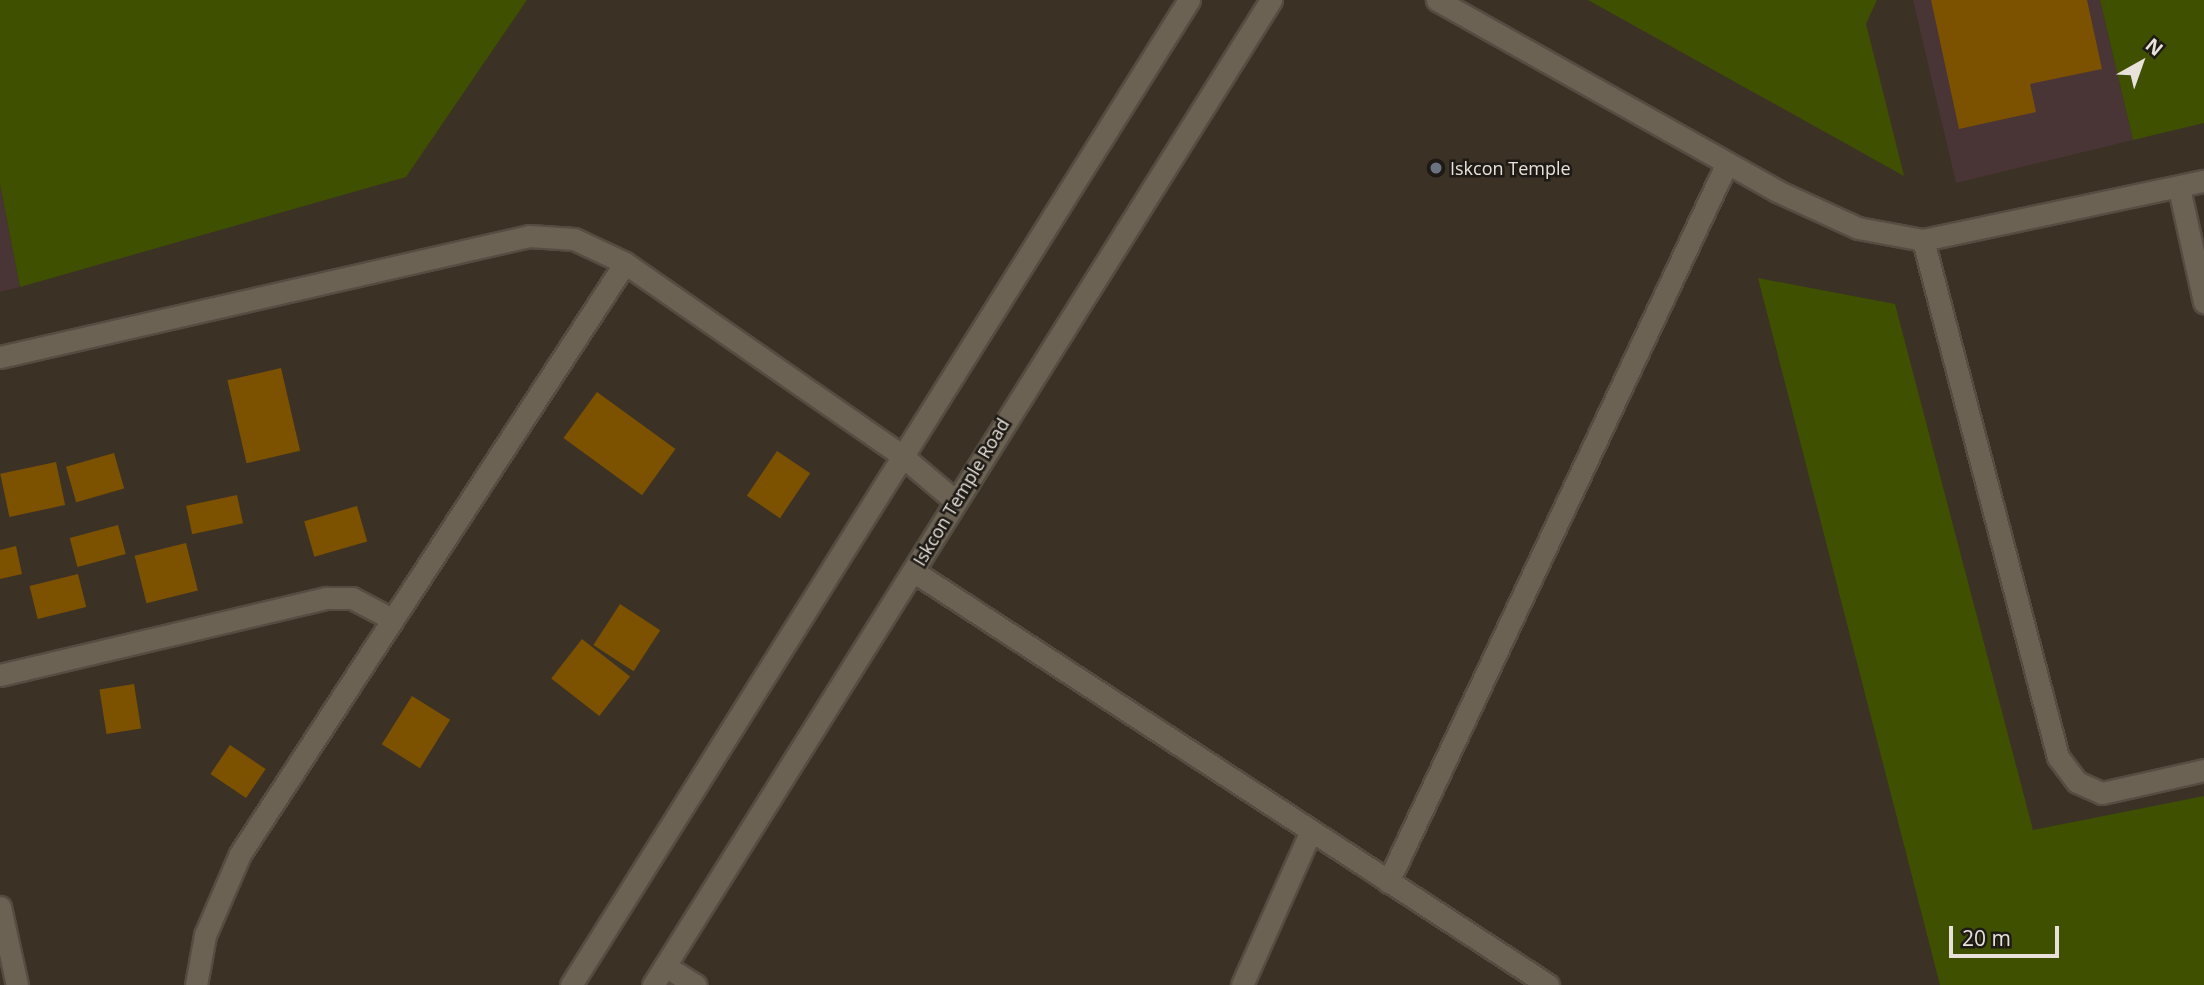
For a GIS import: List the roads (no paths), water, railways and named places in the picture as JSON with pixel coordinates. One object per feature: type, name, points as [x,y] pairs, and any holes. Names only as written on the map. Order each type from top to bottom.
[{"type":"street","points":[[571,985],[901,455],[1189,0]]},
{"type":"street","name":"Iskcon Temple Road","points":[[653,985],[913,571],[954,500],[1271,0]]},
{"type":"street","points":[[1437,0],[1727,163],[1858,228],[1923,240],[2204,181]]},
{"type":"street","points":[[1388,883],[1727,163]]},
{"type":"street","points":[[2179,188],[2204,302]]},
{"type":"street","points":[[0,357],[529,236],[574,239],[625,263],[901,455],[954,500]]},
{"type":"street","points":[[1923,240],[2058,757],[2077,782],[2102,793],[2204,770]]},
{"type":"street","points":[[196,985],[205,935],[240,854],[390,618],[625,263]]},
{"type":"street","points":[[913,571],[1310,833],[1548,985]]},
{"type":"street","points":[[0,675],[327,598],[352,598],[390,618]]},
{"type":"street","points":[[1241,985],[1310,833]]},
{"type":"street","points":[[0,907],[17,985]]},
{"type":"street","points":[[665,966],[696,985]]},
{"type":"place","name":"Iskcon Temple","points":[[1436,168]]}]
